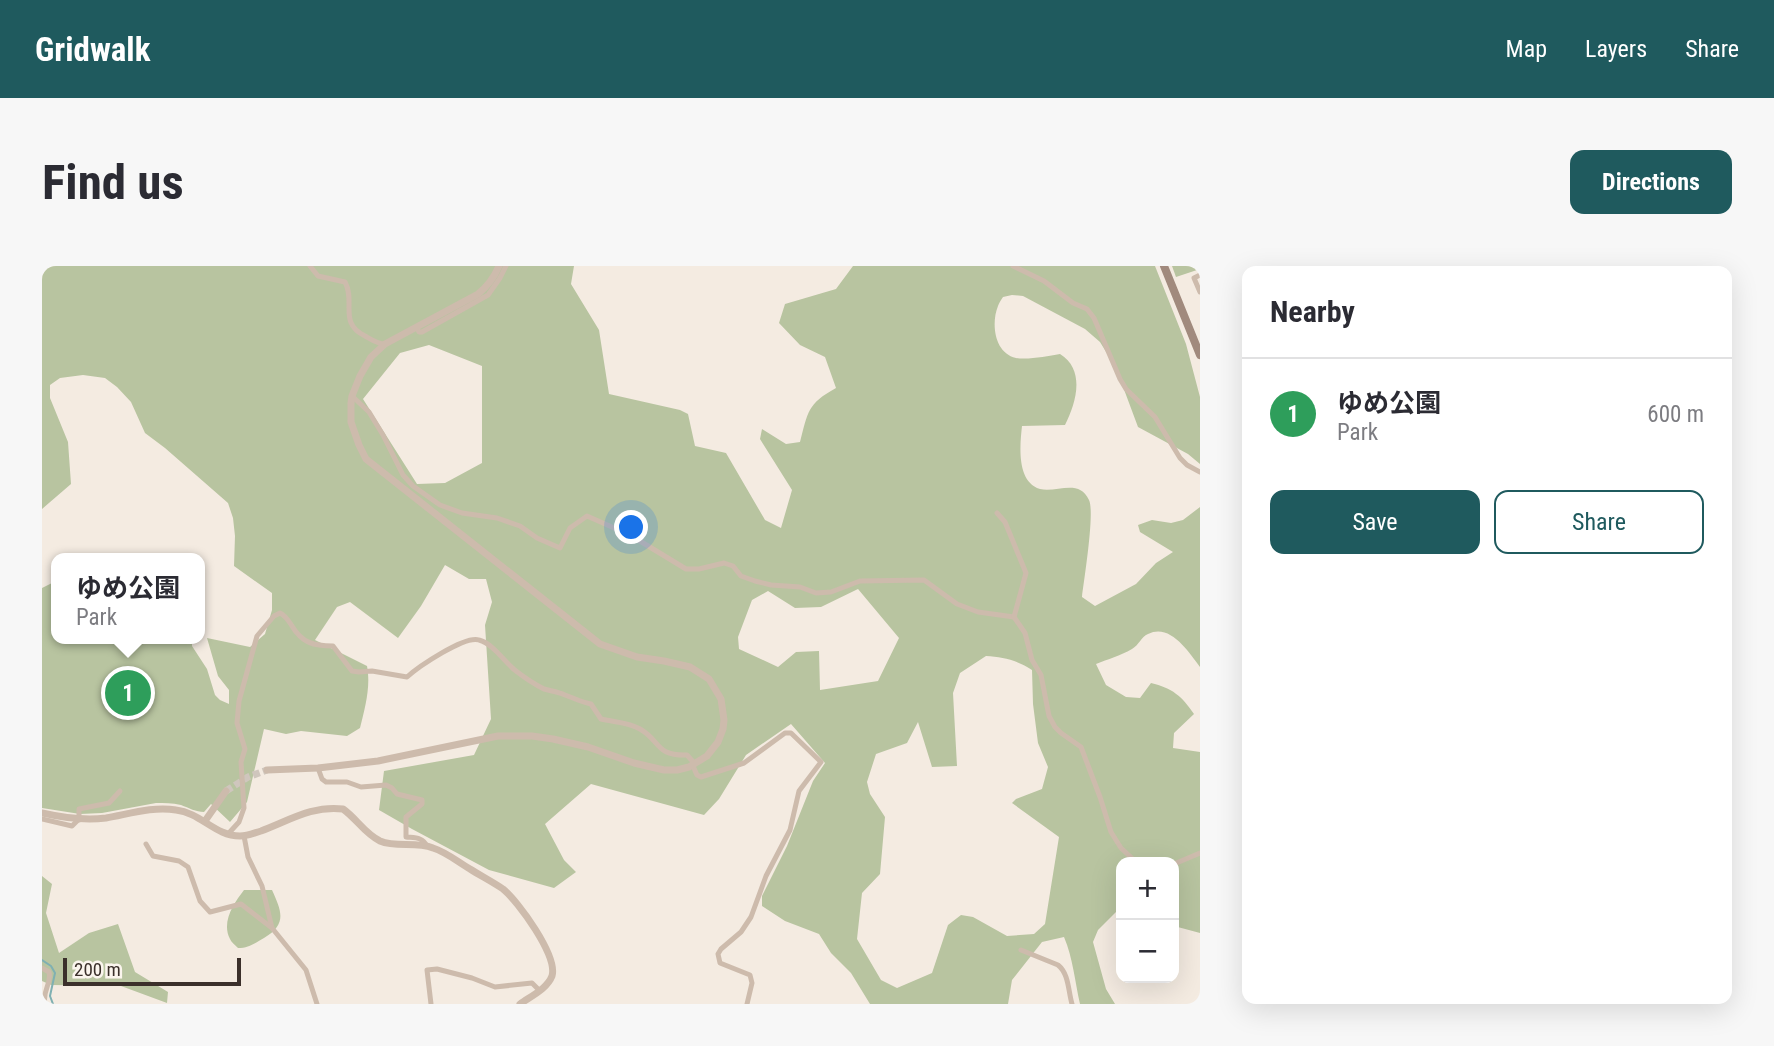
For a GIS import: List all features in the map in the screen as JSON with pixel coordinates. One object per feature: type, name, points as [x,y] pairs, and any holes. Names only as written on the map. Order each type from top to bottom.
[{"type":"main road","points":[[1164,266],[1200,355]]},
{"type":"street","points":[[310,266],[317,276],[345,282],[349,290],[349,318],[352,326],[358,333],[385,344]]},
{"type":"street","points":[[267,770],[318,768],[378,761],[498,736],[531,736],[588,747],[664,770],[677,770],[694,765],[713,750],[718,742],[723,729],[723,708],[718,691],[709,679],[690,667],[637,657],[600,644],[366,459],[359,445],[351,422],[352,396],[371,357],[385,344],[478,294],[488,286],[499,266]]},
{"type":"street","points":[[417,328],[422,332],[488,295],[506,266]]},
{"type":"street","points":[[1013,266],[1044,281],[1073,303],[1087,309],[1094,318],[1126,389],[1154,417],[1180,458],[1200,472]]},
{"type":"street","points":[[1200,275],[1194,278],[1200,292]]},
{"type":"street","points":[[352,396],[369,412],[403,474],[413,486],[440,505],[462,513],[497,518],[520,526],[537,538],[560,548],[570,528],[587,516],[630,535],[686,569],[724,563],[733,566],[741,576],[755,581],[800,587],[816,593],[831,592],[860,581],[924,580],[957,604],[978,612],[1014,617],[1025,633],[1032,660],[1041,675],[1049,716],[1061,733],[1081,747],[1111,832],[1131,857]]},
{"type":"street","points":[[997,513],[1005,522],[1026,573],[1014,617]]},
{"type":"street","points":[[228,835],[239,822],[244,808],[241,762],[245,748],[237,723],[239,701],[257,636],[274,616],[280,613],[302,639],[316,645],[333,646],[348,668],[359,673],[372,671],[407,677],[421,665],[468,640],[480,640],[527,679],[546,690],[591,704],[601,719],[642,729],[661,750],[687,755],[697,775],[701,777],[744,763],[785,733],[791,733],[821,762],[799,791],[790,830],[766,876],[751,917],[741,932],[718,954],[720,963],[750,975],[752,983],[747,1004]]},
{"type":"street","points":[[318,768],[326,782],[347,782],[362,787],[386,785],[397,794],[422,800],[407,817],[406,836],[420,838],[427,846]]},
{"type":"street","points":[[42,819],[72,826],[78,820],[79,809],[109,803],[120,791]]},
{"type":"street","points":[[205,821],[226,791]]},
{"type":"street","points":[[42,814],[78,820],[164,808],[193,814],[228,835],[244,836],[278,825],[302,813],[321,808],[343,809],[380,841],[427,846],[442,851],[503,890],[520,908],[535,929],[552,961],[553,969],[548,983],[520,1004]]},
{"type":"street","points":[[244,836],[248,857],[262,886],[272,928]]},
{"type":"street","points":[[146,844],[153,856],[179,861],[188,867],[200,901],[210,912],[241,904],[272,928],[306,970],[317,1004]]},
{"type":"street","points":[[1179,862],[1200,853]]},
{"type":"street","points":[[1021,950],[1062,969],[1072,1004]]},
{"type":"street","points":[[42,968],[49,972],[50,977],[43,992],[44,1004]]},
{"type":"street","points":[[431,1004],[427,970],[437,969],[495,987],[532,983],[540,990]]},
{"type":"green space","points":[[42,266],[574,266],[571,284],[599,330],[609,394],[688,414],[695,446],[726,453],[765,520],[781,528],[792,490],[760,439],[762,429],[786,444],[800,442],[814,404],[836,388],[825,357],[800,345],[779,323],[785,304],[836,289],[853,266],[1155,266],[1186,344],[1200,397],[1200,464],[1188,454],[1138,427],[1116,368],[1100,342],[1085,329],[1023,296],[1012,295],[1003,297],[999,303],[995,329],[999,344],[1009,355],[1016,358],[1038,358],[1060,354],[1068,361],[1076,378],[1073,407],[1065,425],[1022,426],[1020,452],[1023,471],[1032,485],[1047,490],[1074,488],[1085,493],[1089,500],[1090,531],[1082,597],[1095,606],[1136,584],[1156,563],[1173,552],[1140,532],[1138,525],[1152,520],[1171,523],[1183,520],[1200,507],[1200,667],[1178,640],[1164,632],[1146,635],[1128,651],[1096,664],[1106,685],[1126,697],[1140,698],[1151,683],[1176,694],[1194,714],[1174,733],[1173,748],[1200,752],[1200,933],[1179,927],[1179,857],[1116,857],[1116,912],[1098,930],[1093,942],[1106,989],[1115,1004],[1080,1004],[1064,937],[1042,942],[1012,980],[1008,1004],[870,1004],[851,973],[831,953],[819,934],[785,921],[762,906],[762,896],[787,846],[813,781],[825,763],[791,724],[746,755],[719,799],[704,815],[591,784],[545,824],[564,860],[576,872],[554,888],[489,870],[379,810],[384,771],[474,755],[491,719],[485,625],[492,602],[486,579],[469,579],[445,565],[398,638],[350,602],[337,607],[315,640],[367,666],[368,689],[360,728],[347,736],[301,731],[286,734],[264,729],[247,802],[230,822],[211,804],[204,812],[165,803],[80,814],[42,808],[42,588],[51,584],[51,644],[192,644],[207,669],[215,695],[229,704],[229,690],[218,676],[207,638],[250,647],[265,634],[272,610],[272,593],[234,566],[235,536],[228,503],[145,433],[131,402],[105,378],[83,375],[60,378],[50,385],[50,398],[68,442],[71,484],[42,509]],"holes":[[[429,345],[482,366],[482,463],[445,483],[417,484],[363,399],[400,353]],[[858,589],[899,638],[878,681],[820,690],[819,651],[796,652],[778,667],[739,649],[738,637],[752,600],[768,591],[795,608],[821,607]],[[986,656],[998,657],[1032,670],[1038,743],[1048,767],[1042,789],[1012,803],[1059,837],[1045,924],[1034,934],[1007,936],[973,917],[961,915],[948,925],[932,973],[897,988],[881,980],[857,939],[862,893],[880,874],[885,817],[870,794],[867,782],[876,754],[907,743],[918,722],[932,767],[957,766],[953,693],[960,673]]]},
{"type":"green space","points":[[1172,266],[1200,266],[1200,269],[1176,277]]},
{"type":"green space","points":[[42,876],[52,884],[46,913],[59,953],[89,933],[118,924],[135,972],[168,992],[167,1003],[121,986],[51,985],[42,981]]},
{"type":"green space","points":[[244,890],[272,890],[280,917],[271,933],[252,945],[238,948],[231,940],[227,926],[233,907]]},
{"type":"waterway","points":[[42,960],[51,966],[55,973],[50,996],[53,1004]]},
{"type":"tunnel","points":[[226,791],[248,777],[267,770]]},
{"type":"place","name":"ゆめ公園","points":[[128,693]]}]
